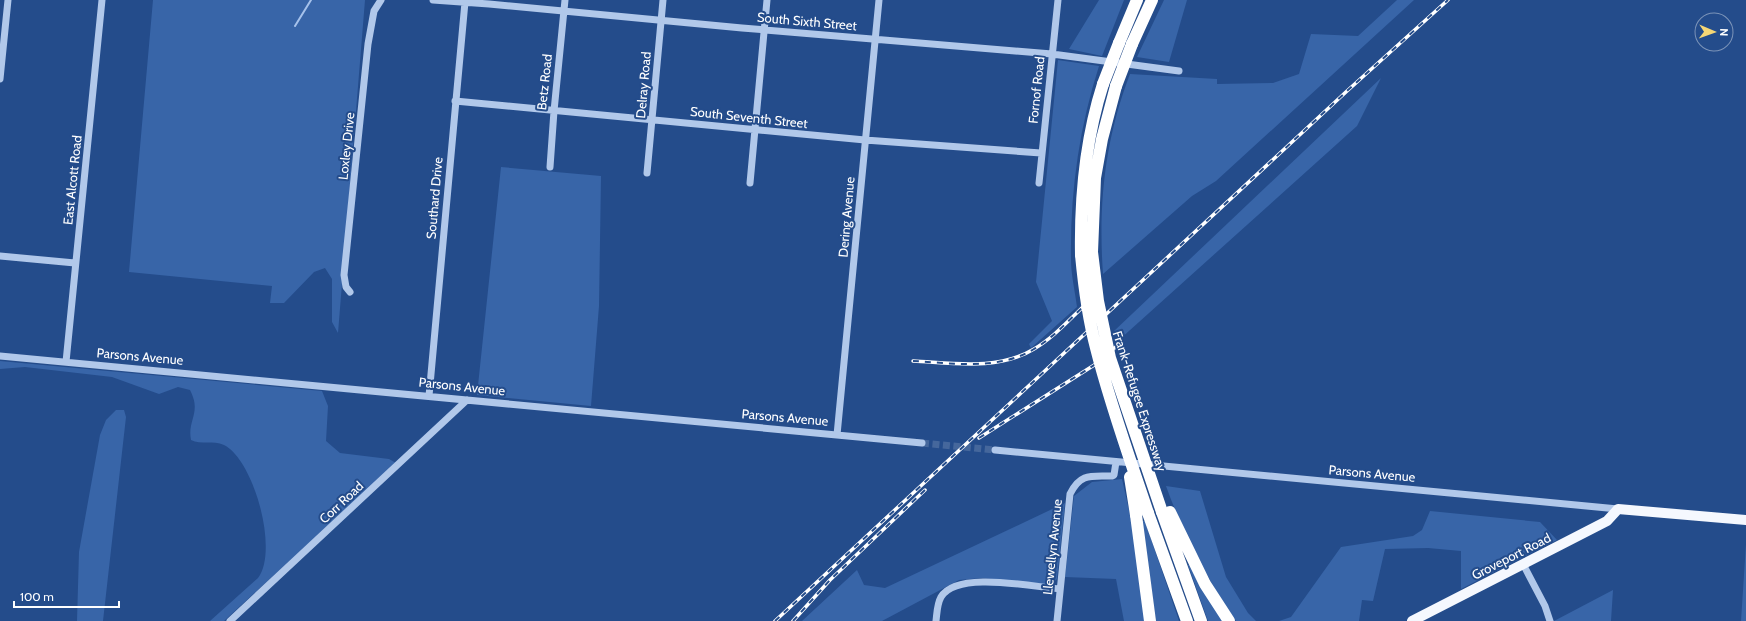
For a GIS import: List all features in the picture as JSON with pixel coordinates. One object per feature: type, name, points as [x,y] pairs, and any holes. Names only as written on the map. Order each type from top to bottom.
[{"type":"highway","name":"Frank-Refugee Expressway","points":[[1137,0],[1103,84],[1090,132],[1081,214],[1087,254],[1102,328],[1123,398],[1166,512],[1201,621]]},
{"type":"highway","name":"Frank-Refugee Expressway","points":[[1152,0],[1132,44],[1116,86],[1102,139],[1095,178],[1087,254],[1088,311],[1096,348],[1125,442],[1142,514],[1187,621]]},
{"type":"highway","points":[[1166,512],[1205,584],[1229,621]]},
{"type":"highway","points":[[1142,514],[1150,621]]},
{"type":"main road","name":"Parsons Avenue","points":[[1618,509],[1746,520]]},
{"type":"main road","name":"Groveport Road","points":[[1412,621],[1427,617],[1523,564],[1607,521],[1618,509]]},
{"type":"street","points":[[0,79],[8,0]]},
{"type":"street","name":"East Alcott Road","points":[[66,362],[102,0]]},
{"type":"street","name":"South Sixth Street","points":[[433,0],[564,10],[764,30],[1052,54],[1179,71]]},
{"type":"street","name":"Betz Road","points":[[550,167],[564,0]]},
{"type":"street","name":"Delray Road","points":[[647,173],[663,0]]},
{"type":"street","points":[[750,182],[767,0]]},
{"type":"street","name":"Dering Avenue","points":[[837,435],[879,0]]},
{"type":"street","name":"Fornof Road","points":[[1039,182],[1058,0]]},
{"type":"street","name":"Loxley Drive","points":[[350,292],[346,287],[344,275],[368,44],[372,19],[379,1]]},
{"type":"street","name":"Southard Drive","points":[[429,396],[465,2]]},
{"type":"street","name":"South Seventh Street","points":[[455,101],[866,140],[1042,153]]},
{"type":"street","points":[[0,256],[75,263]]},
{"type":"street","name":"Parsons Avenue","points":[[0,356],[922,443]]},
{"type":"street","name":"Corr Road","points":[[230,621],[467,400]]},
{"type":"street","name":"Parsons Avenue","points":[[996,450],[1618,509]]},
{"type":"street","name":"Llewellyn Avenue","points":[[1057,621],[1070,494],[1074,486],[1085,477],[1090,475],[1112,476],[1114,474],[1116,462]]},
{"type":"street","points":[[1523,564],[1545,606],[1550,621]]},
{"type":"street","points":[[936,621],[941,597],[951,588],[960,583],[982,581],[1060,590]]},
{"type":"shaded area","points":[[153,0],[365,0],[338,333],[332,322],[332,279],[325,268],[314,272],[284,303],[270,303],[272,286],[129,272]]},
{"type":"shaded area","points":[[1099,0],[1124,0],[1102,56],[1069,49]]},
{"type":"shaded area","points":[[1164,0],[1187,0],[1169,62],[1137,57]]},
{"type":"shaded area","points":[[1397,0],[1414,0],[1216,181],[1192,196],[1103,274],[1102,222],[1105,172],[1109,147],[1121,98],[1130,74],[1217,79],[1217,84],[1273,83],[1299,74],[1311,34],[1358,36]]},
{"type":"shaded area","points":[[1058,60],[1099,66],[1086,113],[1074,185],[1071,259],[1072,277],[1077,307],[1031,348],[1029,344],[1052,321],[1036,282]]},
{"type":"shaded area","points":[[1381,78],[1357,126],[1119,340],[1113,332]]},
{"type":"shaded area","points":[[501,167],[601,176],[599,306],[591,406],[477,395]]},
{"type":"shaded area","points":[[0,361],[322,391],[328,406],[326,441],[340,453],[389,459],[396,463],[224,621],[210,621],[258,578],[264,565],[266,548],[260,507],[245,468],[235,454],[224,445],[191,440],[190,433],[195,405],[190,390],[178,387],[159,394],[112,377],[25,367],[0,369]]},
{"type":"shaded area","points":[[116,410],[124,410],[126,417],[103,621],[77,621],[79,552],[100,435],[106,420]]},
{"type":"shaded area","points":[[1122,479],[1136,541],[1146,621],[1124,621],[1116,579],[1065,577],[1074,496],[1092,482]]},
{"type":"shaded area","points":[[1166,486],[1200,491],[1226,577],[1248,613],[1256,621],[1236,621],[1225,605],[1196,556]]},
{"type":"shaded area","points":[[1065,503],[1057,579],[1051,585],[982,578],[959,580],[882,621],[802,621],[857,570],[864,585],[885,588]]},
{"type":"shaded area","points":[[1430,511],[1540,522],[1557,540],[1461,589],[1461,551],[1428,548],[1385,549],[1373,601],[1362,600],[1359,621],[1279,621],[1291,617],[1341,547],[1413,536],[1422,530]]},
{"type":"shaded area","points":[[1142,521],[1145,521],[1179,621],[1156,621]]},
{"type":"shaded area","points":[[1746,544],[1746,621],[1741,621]]},
{"type":"shaded area","points":[[1191,564],[1225,621],[1208,621],[1188,565]]},
{"type":"shaded area","points":[[1613,590],[1611,621],[1554,621]]},
{"type":"waterway","points":[[295,26],[311,0]]},
{"type":"tunnel","points":[[922,443],[995,450]]},
{"type":"railway","points":[[775,621],[1347,91],[1448,0]]},
{"type":"railway","points":[[913,361],[975,364],[990,363],[1020,356],[1048,340],[1085,305]]},
{"type":"railway","points":[[979,438],[1099,362],[1121,342]]},
{"type":"railway","points":[[793,621],[830,580],[925,490]]}]
